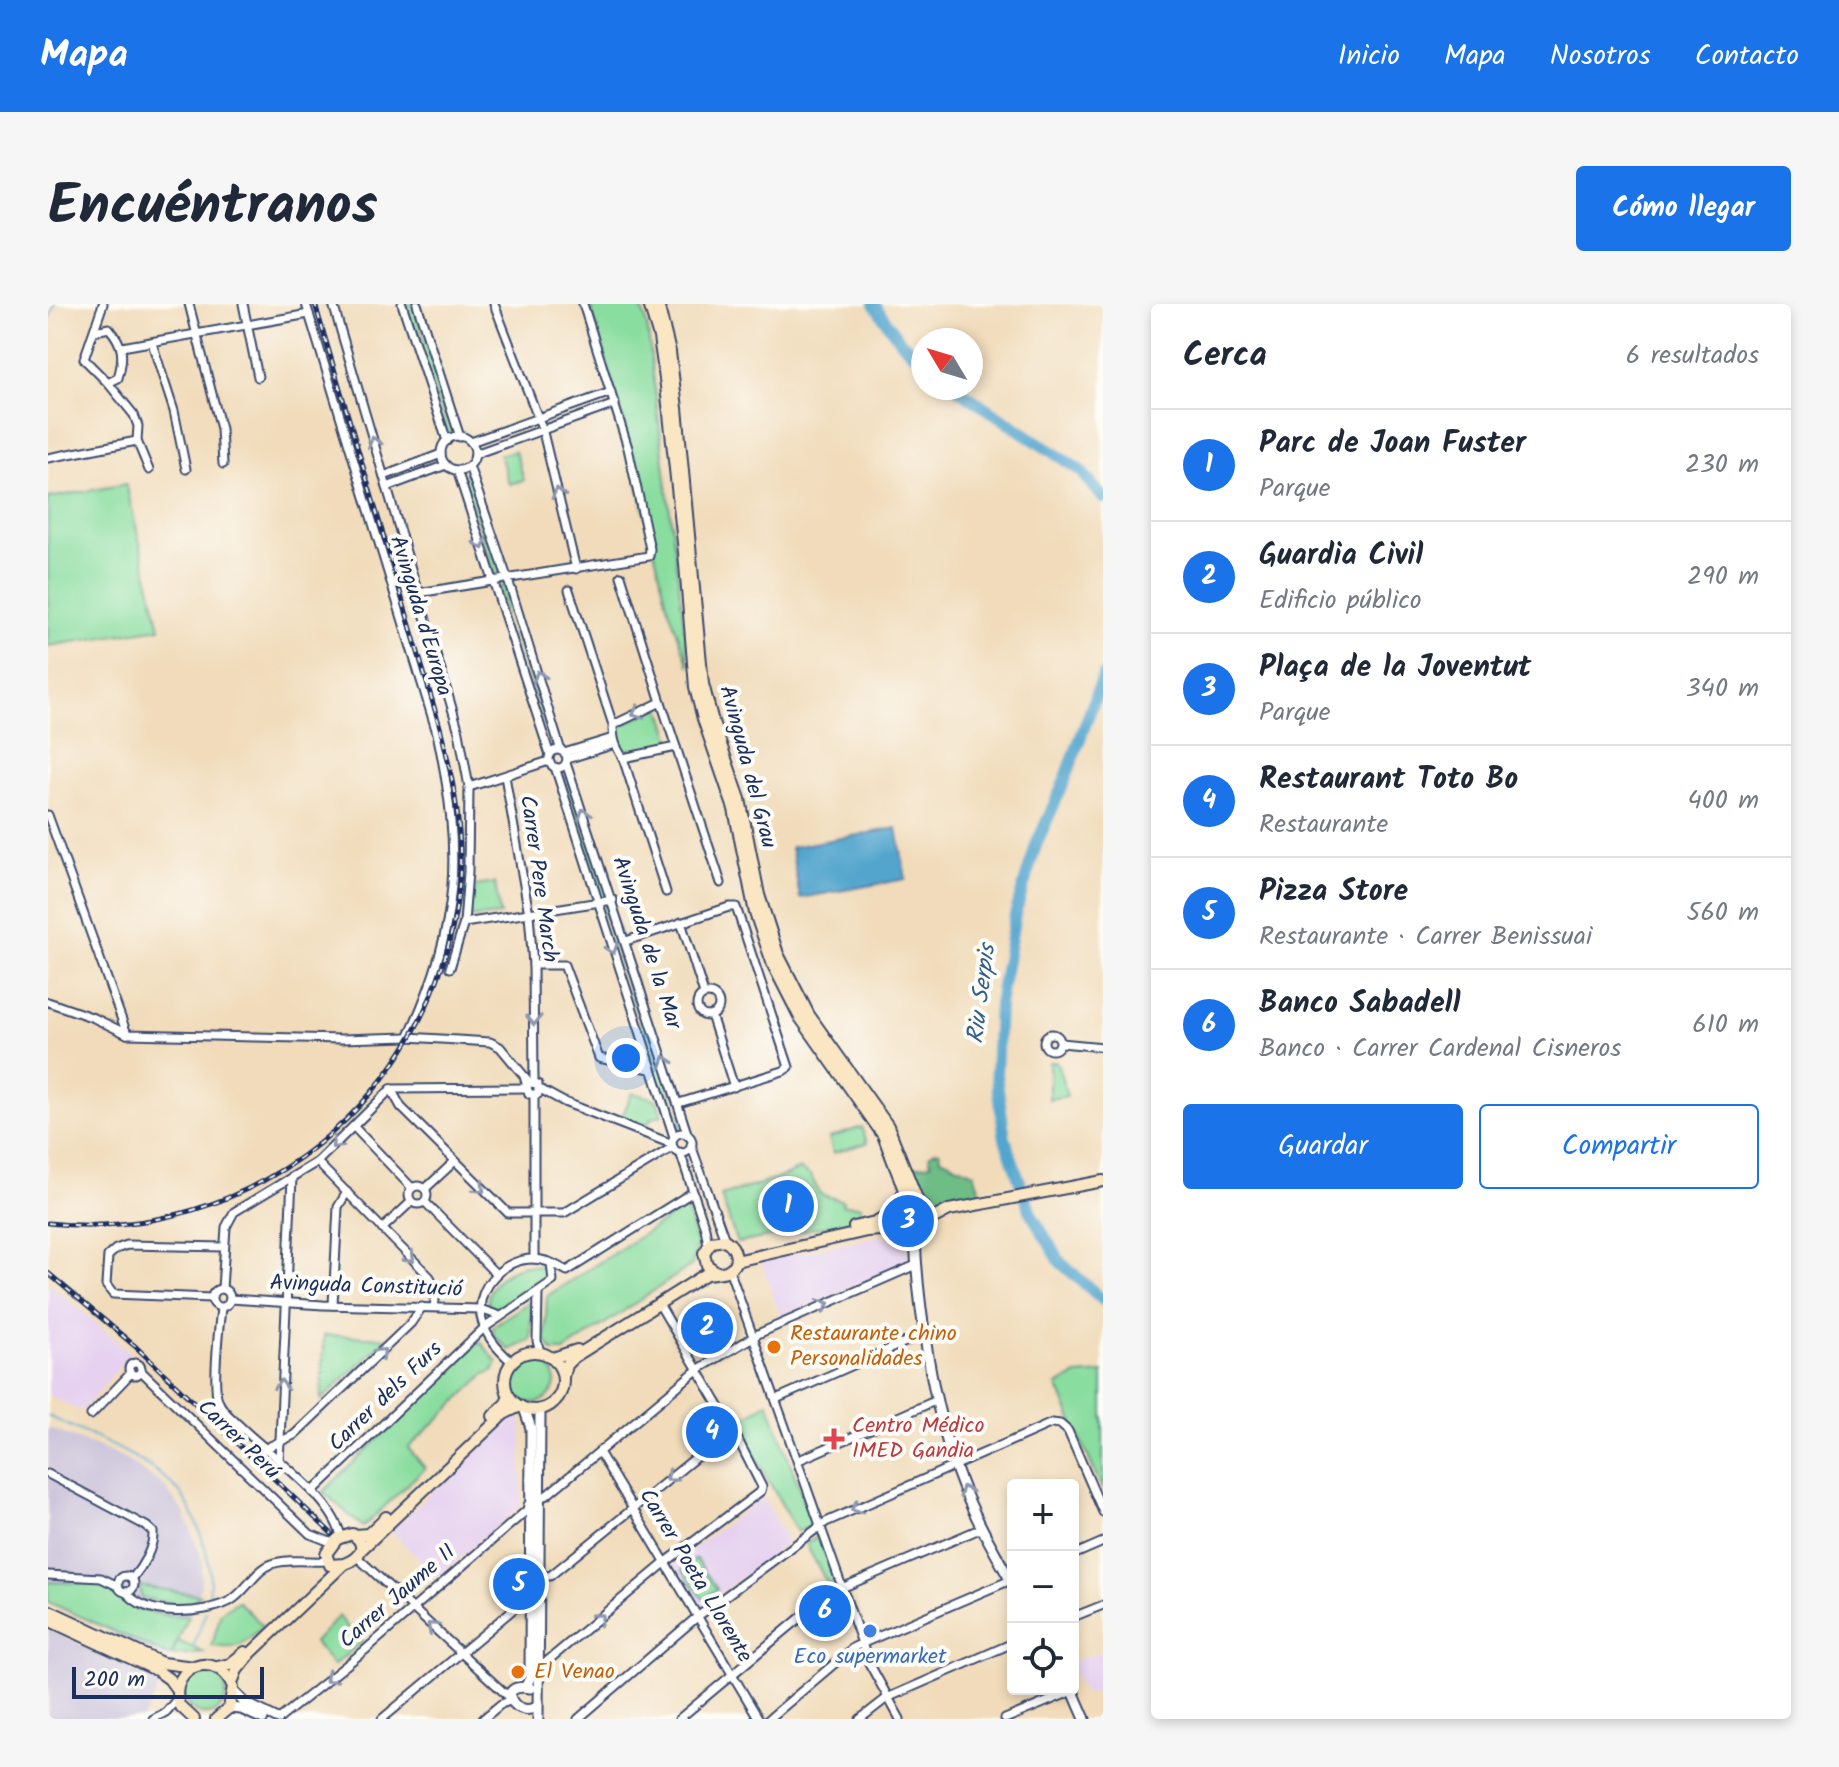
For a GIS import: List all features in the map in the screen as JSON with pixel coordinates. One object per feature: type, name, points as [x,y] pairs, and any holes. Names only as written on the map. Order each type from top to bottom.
[{"type":"main road","name":"Avinguda del Grau","points":[[649,304],[659,337],[666,386],[695,687],[734,809],[755,913],[773,965],[799,1016],[875,1122],[888,1146],[904,1190],[900,1201]]},
{"type":"main road","name":"Avinguda del Grau","points":[[658,304],[668,338],[677,408],[703,684],[743,810],[763,910],[778,954],[798,995],[888,1126],[920,1203]]},
{"type":"main road","points":[[928,1221],[946,1211],[1060,1187],[1068,1188],[1103,1178]]},
{"type":"main road","points":[[216,1719],[229,1708],[238,1668],[251,1653],[504,1414],[522,1407],[540,1409],[557,1398],[566,1365],[574,1357],[706,1274],[717,1272],[734,1260],[875,1222],[889,1214],[900,1201],[946,1211]]},
{"type":"main road","points":[[889,1214],[890,1227],[894,1232],[901,1238],[915,1238],[924,1231],[928,1221],[928,1215],[920,1203]]},
{"type":"main road","points":[[734,1260],[867,1231],[894,1232]]},
{"type":"main road","points":[[717,1272],[705,1262],[704,1253],[715,1240],[725,1240],[734,1260]]},
{"type":"main road","points":[[553,1358],[572,1353],[692,1276],[705,1262]]},
{"type":"main road","points":[[522,1407],[509,1396],[505,1378],[512,1362],[525,1353],[540,1352],[553,1358],[563,1377]]},
{"type":"main road","points":[[48,1610],[160,1662],[194,1667],[230,1664],[322,1578],[337,1547],[372,1531],[499,1410],[509,1396]]},
{"type":"main road","points":[[337,1547],[360,1541],[360,1553]]},
{"type":"main road","points":[[337,1547],[344,1564]]},
{"type":"main road","points":[[48,1620],[158,1671],[169,1679],[189,1716]]},
{"type":"main road","points":[[177,1695],[184,1674],[194,1667]]},
{"type":"main road","points":[[217,1667],[233,1687]]},
{"type":"street","points":[[103,304],[84,359],[117,392],[134,415],[138,426],[137,441],[149,470]]},
{"type":"street","points":[[189,304],[221,429],[223,464]]},
{"type":"street","points":[[243,304],[258,377]]},
{"type":"street","name":"Avinguda d'Europa","points":[[306,304],[437,733],[446,773],[453,827],[454,865],[450,908],[431,985],[408,1037]]},
{"type":"street","points":[[333,304],[459,732],[469,787],[464,923],[450,968]]},
{"type":"street","points":[[384,476],[441,454],[447,441],[402,304]]},
{"type":"street","points":[[417,304],[460,437]]},
{"type":"street","points":[[494,304],[542,428],[576,569]]},
{"type":"street","points":[[418,593],[647,558],[651,552],[631,461],[583,304]]},
{"type":"street","points":[[100,314],[122,347],[117,392]]},
{"type":"street","points":[[122,347],[309,314]]},
{"type":"street","points":[[95,331],[109,328]]},
{"type":"street","points":[[152,343],[174,411],[186,469]]},
{"type":"street","points":[[108,383],[118,378]]},
{"type":"street","points":[[447,441],[460,437],[471,442],[611,392]]},
{"type":"street","points":[[441,454],[446,465],[457,470],[469,466],[475,454],[615,404]]},
{"type":"street","points":[[48,458],[137,441]]},
{"type":"street","points":[[471,442],[475,454]]},
{"type":"street","points":[[387,487],[446,465]]},
{"type":"street","name":"Avinguda de la Mar","points":[[469,466],[509,580],[691,1145]]},
{"type":"street","name":"Avinguda de la Mar","points":[[457,470],[708,1245]]},
{"type":"street","points":[[621,576],[721,883]]},
{"type":"street","points":[[569,590],[613,725],[614,741],[623,758],[666,892]]},
{"type":"street","points":[[613,725],[661,702]]},
{"type":"street","points":[[551,761],[553,752],[565,756],[614,741]]},
{"type":"street","points":[[623,758],[676,747]]},
{"type":"street","points":[[469,787],[551,761],[562,767],[565,756]]},
{"type":"street","name":"Carrer Pere March","points":[[505,776],[529,914],[533,965],[531,1090],[534,1259]]},
{"type":"street","points":[[48,815],[127,1034]]},
{"type":"street","points":[[464,923],[613,900]]},
{"type":"street","points":[[626,941],[731,906],[736,907],[740,914],[789,1064],[783,1071],[679,1103]]},
{"type":"street","points":[[681,922],[704,994]]},
{"type":"street","points":[[533,965],[561,964],[566,968],[599,1058],[650,1069]]},
{"type":"street","points":[[704,994],[711,994],[718,1002],[717,1010],[711,1015],[704,1015],[697,1007],[698,999],[704,994]]},
{"type":"street","points":[[48,1002],[94,1018],[127,1034],[408,1037],[490,1042],[498,1045],[523,1075],[531,1090]]},
{"type":"street","points":[[711,1015],[734,1087]]},
{"type":"street","points":[[1061,1043],[1103,1047]]},
{"type":"street","points":[[523,1075],[518,1084],[531,1090],[688,1150],[691,1145]]},
{"type":"street","points":[[222,1289],[226,1227],[234,1212],[317,1162],[391,1089],[531,1090]]},
{"type":"street","points":[[391,1089],[401,1107],[508,1213],[564,1213],[675,1145],[682,1133],[688,1136]]},
{"type":"street","points":[[354,1127],[412,1188]]},
{"type":"street","points":[[691,1145],[725,1240]]},
{"type":"street","points":[[317,1162],[434,1284],[434,1307]]},
{"type":"street","points":[[425,1189],[454,1162]]},
{"type":"street","points":[[279,1462],[292,1178]]},
{"type":"street","points":[[418,1186],[425,1189],[428,1196],[425,1202],[419,1205],[411,1202],[409,1194],[412,1188],[418,1186]]},
{"type":"street","points":[[333,1305],[338,1207],[347,1192]]},
{"type":"street","points":[[512,1362],[484,1328],[480,1309],[485,1291],[496,1274],[516,1262],[534,1259],[567,1271],[693,1192]]},
{"type":"street","points":[[382,1229],[411,1202]]},
{"type":"street","points":[[425,1202],[496,1274]]},
{"type":"street","points":[[915,1238],[916,1265],[937,1400],[954,1464],[982,1528],[1007,1573]]},
{"type":"street","points":[[211,1298],[113,1294],[106,1285],[108,1256],[127,1245],[224,1247]]},
{"type":"street","points":[[734,1260],[753,1336],[799,1460],[840,1588],[862,1644],[900,1719]]},
{"type":"street","points":[[551,1263],[553,1281]]},
{"type":"street","name":"Carrer Jaume II","points":[[278,1719],[364,1651],[527,1510],[535,1496],[547,1495],[697,1370],[753,1336],[916,1265]]},
{"type":"street","name":"Carrer dels Furs","points":[[312,1492],[484,1328],[567,1271]]},
{"type":"street","points":[[222,1289],[230,1299],[221,1308],[213,1304],[211,1298],[216,1290],[222,1289]]},
{"type":"street","points":[[538,1293],[537,1341],[540,1352]]},
{"type":"street","name":"Avinguda Constitució","points":[[230,1299],[480,1309],[500,1316]]},
{"type":"street","points":[[538,1666],[666,1562],[761,1491],[762,1481],[659,1304]]},
{"type":"street","points":[[264,1449],[294,1435],[411,1323],[422,1307]]},
{"type":"street","name":"Carrer Perú","points":[[91,1415],[131,1373],[136,1375],[141,1371],[310,1534],[337,1547],[337,1520],[218,1401],[216,1380],[221,1308]]},
{"type":"street","points":[[776,1399],[926,1333]]},
{"type":"street","points":[[799,1460],[937,1400]]},
{"type":"street","points":[[522,1407],[531,1428],[535,1496],[538,1719]]},
{"type":"street","points":[[526,1687],[530,1677],[540,1409]]},
{"type":"street","points":[[578,1719],[697,1617],[821,1525],[954,1464],[1056,1422],[1068,1431],[1103,1512]]},
{"type":"street","points":[[537,1575],[550,1576],[732,1428]]},
{"type":"street","name":"Carrer Poeta Llorente","points":[[599,1452],[759,1719]]},
{"type":"street","points":[[48,1474],[153,1532],[154,1541],[132,1579],[133,1586],[126,1592]]},
{"type":"street","points":[[679,1719],[840,1588],[982,1528]]},
{"type":"street","points":[[1079,1552],[1103,1542]]},
{"type":"street","points":[[48,1575],[101,1578],[118,1586],[142,1606],[176,1612],[191,1611],[232,1600],[271,1564],[337,1547]]},
{"type":"street","points":[[360,1553],[412,1608],[510,1700],[514,1712],[527,1717],[537,1702]]},
{"type":"street","points":[[118,1586],[123,1578],[132,1579]]},
{"type":"street","points":[[769,1719],[853,1648],[1007,1584]]},
{"type":"street","points":[[382,1719],[523,1601],[531,1601]]},
{"type":"street","points":[[1079,1615],[1103,1605]]},
{"type":"street","points":[[860,1719],[887,1698],[1007,1646]]},
{"type":"street","points":[[233,1687],[245,1703],[278,1719]]},
{"type":"street","points":[[483,1719],[510,1700],[518,1688],[526,1687]]},
{"type":"street","points":[[526,1687],[537,1702]]},
{"type":"street","points":[[153,1719],[166,1712],[177,1695]]},
{"type":"street","points":[[1005,1719],[1061,1695]]},
{"type":"street","points":[[1075,1695],[1085,1719]]},
{"type":"street","points":[[229,1708],[241,1709],[263,1719]]},
{"type":"street","points":[[166,1712],[189,1716]]},
{"type":"shaded area","points":[[880,1236],[906,1245],[908,1260],[905,1264],[781,1318],[761,1261]]},
{"type":"shaded area","points":[[48,1283],[131,1353],[82,1411],[48,1395]]},
{"type":"shaded area","points":[[516,1415],[522,1424],[521,1506],[437,1578],[391,1531],[510,1417]]},
{"type":"shaded area","points":[[48,1428],[120,1456],[162,1484],[184,1513],[202,1559],[201,1586],[170,1660],[48,1602]]},
{"type":"shaded area","points":[[760,1499],[765,1500],[786,1539],[785,1545],[703,1606],[697,1605],[675,1565],[676,1561]]},
{"type":"shaded area","points":[[48,1628],[161,1684],[143,1719],[48,1719]]},
{"type":"shaded area","points":[[1103,1651],[1103,1690],[1085,1694],[1079,1684],[1079,1659]]},
{"type":"green space","points":[[406,304],[413,304],[456,435],[449,438]]},
{"type":"green space","points":[[590,304],[640,304],[647,325],[689,666],[667,604],[622,416]]},
{"type":"green space","points":[[515,451],[524,480],[509,484],[500,455]]},
{"type":"green space","points":[[469,473],[502,574],[495,577],[462,476]]},
{"type":"green space","points":[[126,484],[160,628],[48,646],[48,498]]},
{"type":"green space","points":[[506,586],[557,745],[552,747],[498,588]]},
{"type":"green space","points":[[657,707],[661,708],[671,738],[667,743],[629,751],[621,749],[615,729]]},
{"type":"green space","points":[[568,776],[609,896],[602,902],[560,779]]},
{"type":"green space","points":[[495,883],[500,915],[467,918],[469,887]]},
{"type":"green space","points":[[608,905],[682,1127],[675,1131],[602,910]]},
{"type":"green space","points":[[1049,1062],[1057,1062],[1067,1096],[1049,1099]]},
{"type":"green space","points":[[632,1093],[656,1099],[662,1115],[650,1119],[646,1128],[621,1119]]},
{"type":"green space","points":[[862,1127],[867,1143],[833,1153],[829,1138]]},
{"type":"green space","points":[[940,1151],[941,1158],[974,1173],[981,1193],[944,1202],[929,1199],[911,1167],[931,1164],[929,1155]]},
{"type":"green space","points":[[800,1169],[811,1176],[820,1194],[843,1201],[842,1205],[861,1206],[859,1220],[737,1243],[721,1196]]},
{"type":"green space","points":[[908,1205],[918,1209],[922,1219],[918,1229],[908,1233],[898,1229],[894,1219],[898,1209]]},
{"type":"green space","points":[[686,1207],[697,1244],[692,1265],[564,1351],[552,1351],[545,1339],[547,1296]]},
{"type":"green space","points":[[524,1265],[547,1267],[549,1279],[499,1311],[489,1309],[492,1287],[510,1271]]},
{"type":"green space","points":[[531,1301],[531,1340],[509,1350],[494,1335],[493,1326]]},
{"type":"green space","points":[[324,1335],[388,1338],[321,1400]]},
{"type":"green space","points":[[480,1341],[497,1362],[493,1371],[485,1374],[408,1448],[425,1468],[363,1527],[323,1492]]},
{"type":"green space","points":[[533,1359],[549,1365],[555,1381],[549,1397],[533,1403],[517,1397],[511,1381],[517,1365]]},
{"type":"green space","points":[[1103,1373],[1103,1491],[1057,1385],[1077,1375]]},
{"type":"green space","points":[[768,1402],[813,1525],[797,1532],[737,1424]]},
{"type":"green space","points":[[818,1537],[835,1579],[831,1584],[827,1583],[807,1546],[808,1542]]},
{"type":"green space","points":[[696,1559],[717,1589],[703,1599],[682,1570]]},
{"type":"green space","points":[[48,1582],[105,1584],[135,1609],[169,1616],[189,1616],[178,1641],[205,1653],[172,1656],[177,1642],[171,1655],[163,1653],[48,1602]]},
{"type":"green space","points":[[139,1586],[200,1595],[192,1603],[177,1604],[142,1598]]},
{"type":"green space","points":[[238,1601],[263,1626],[241,1645],[212,1646],[221,1612]]},
{"type":"green space","points":[[339,1616],[358,1640],[363,1641],[333,1666],[314,1642]]},
{"type":"green space","points":[[205,1672],[220,1678],[226,1693],[220,1708],[205,1714],[190,1708],[184,1693],[190,1678]]},
{"type":"water","points":[[897,828],[906,879],[800,898],[791,847]]},
{"type":"waterway","points":[[48,322],[55,304]]},
{"type":"waterway","name":"Riu Serpis","points":[[874,304],[900,341],[911,351]]},
{"type":"waterway","name":"Riu Serpis","points":[[974,400],[1081,471],[1103,498]]},
{"type":"waterway","name":"Riu Serpis","points":[[1103,676],[1065,780],[1036,845],[1015,915],[999,1004],[996,1075],[1005,1139],[1031,1213],[1060,1262],[1103,1300]]},
{"type":"waterway","points":[[48,1416],[136,1458],[181,1494],[192,1512],[206,1550],[210,1577],[208,1605]]},
{"type":"waterway","points":[[193,1648],[206,1611]]},
{"type":"railway","points":[[48,1223],[123,1224],[194,1210],[260,1182],[320,1143],[371,1093],[412,1034],[442,968],[460,874],[459,832],[450,769],[315,304]]},
{"type":"railway","points":[[48,1273],[136,1347],[332,1534]]},
{"type":"place","name":"Parc de Joan Fuster","points":[[788,1206]]},
{"type":"place","name":"Plaça de la Joventut","points":[[908,1221]]},
{"type":"place","name":"Guardia Civil","points":[[707,1328]]},
{"type":"place","name":"Restaurante chino Personalidades","points":[[774,1347]]},
{"type":"place","name":"Restaurant Toto Bo","points":[[712,1432]]},
{"type":"place","name":"Centro Médico IMED Gandia","points":[[834,1439]]},
{"type":"place","name":"Pizza Store","points":[[519,1584]]},
{"type":"place","name":"Banco Sabadell","points":[[825,1611]]},
{"type":"place","name":"Eco supermarket","points":[[870,1631]]},
{"type":"place","name":"El Venao","points":[[518,1672]]}]
